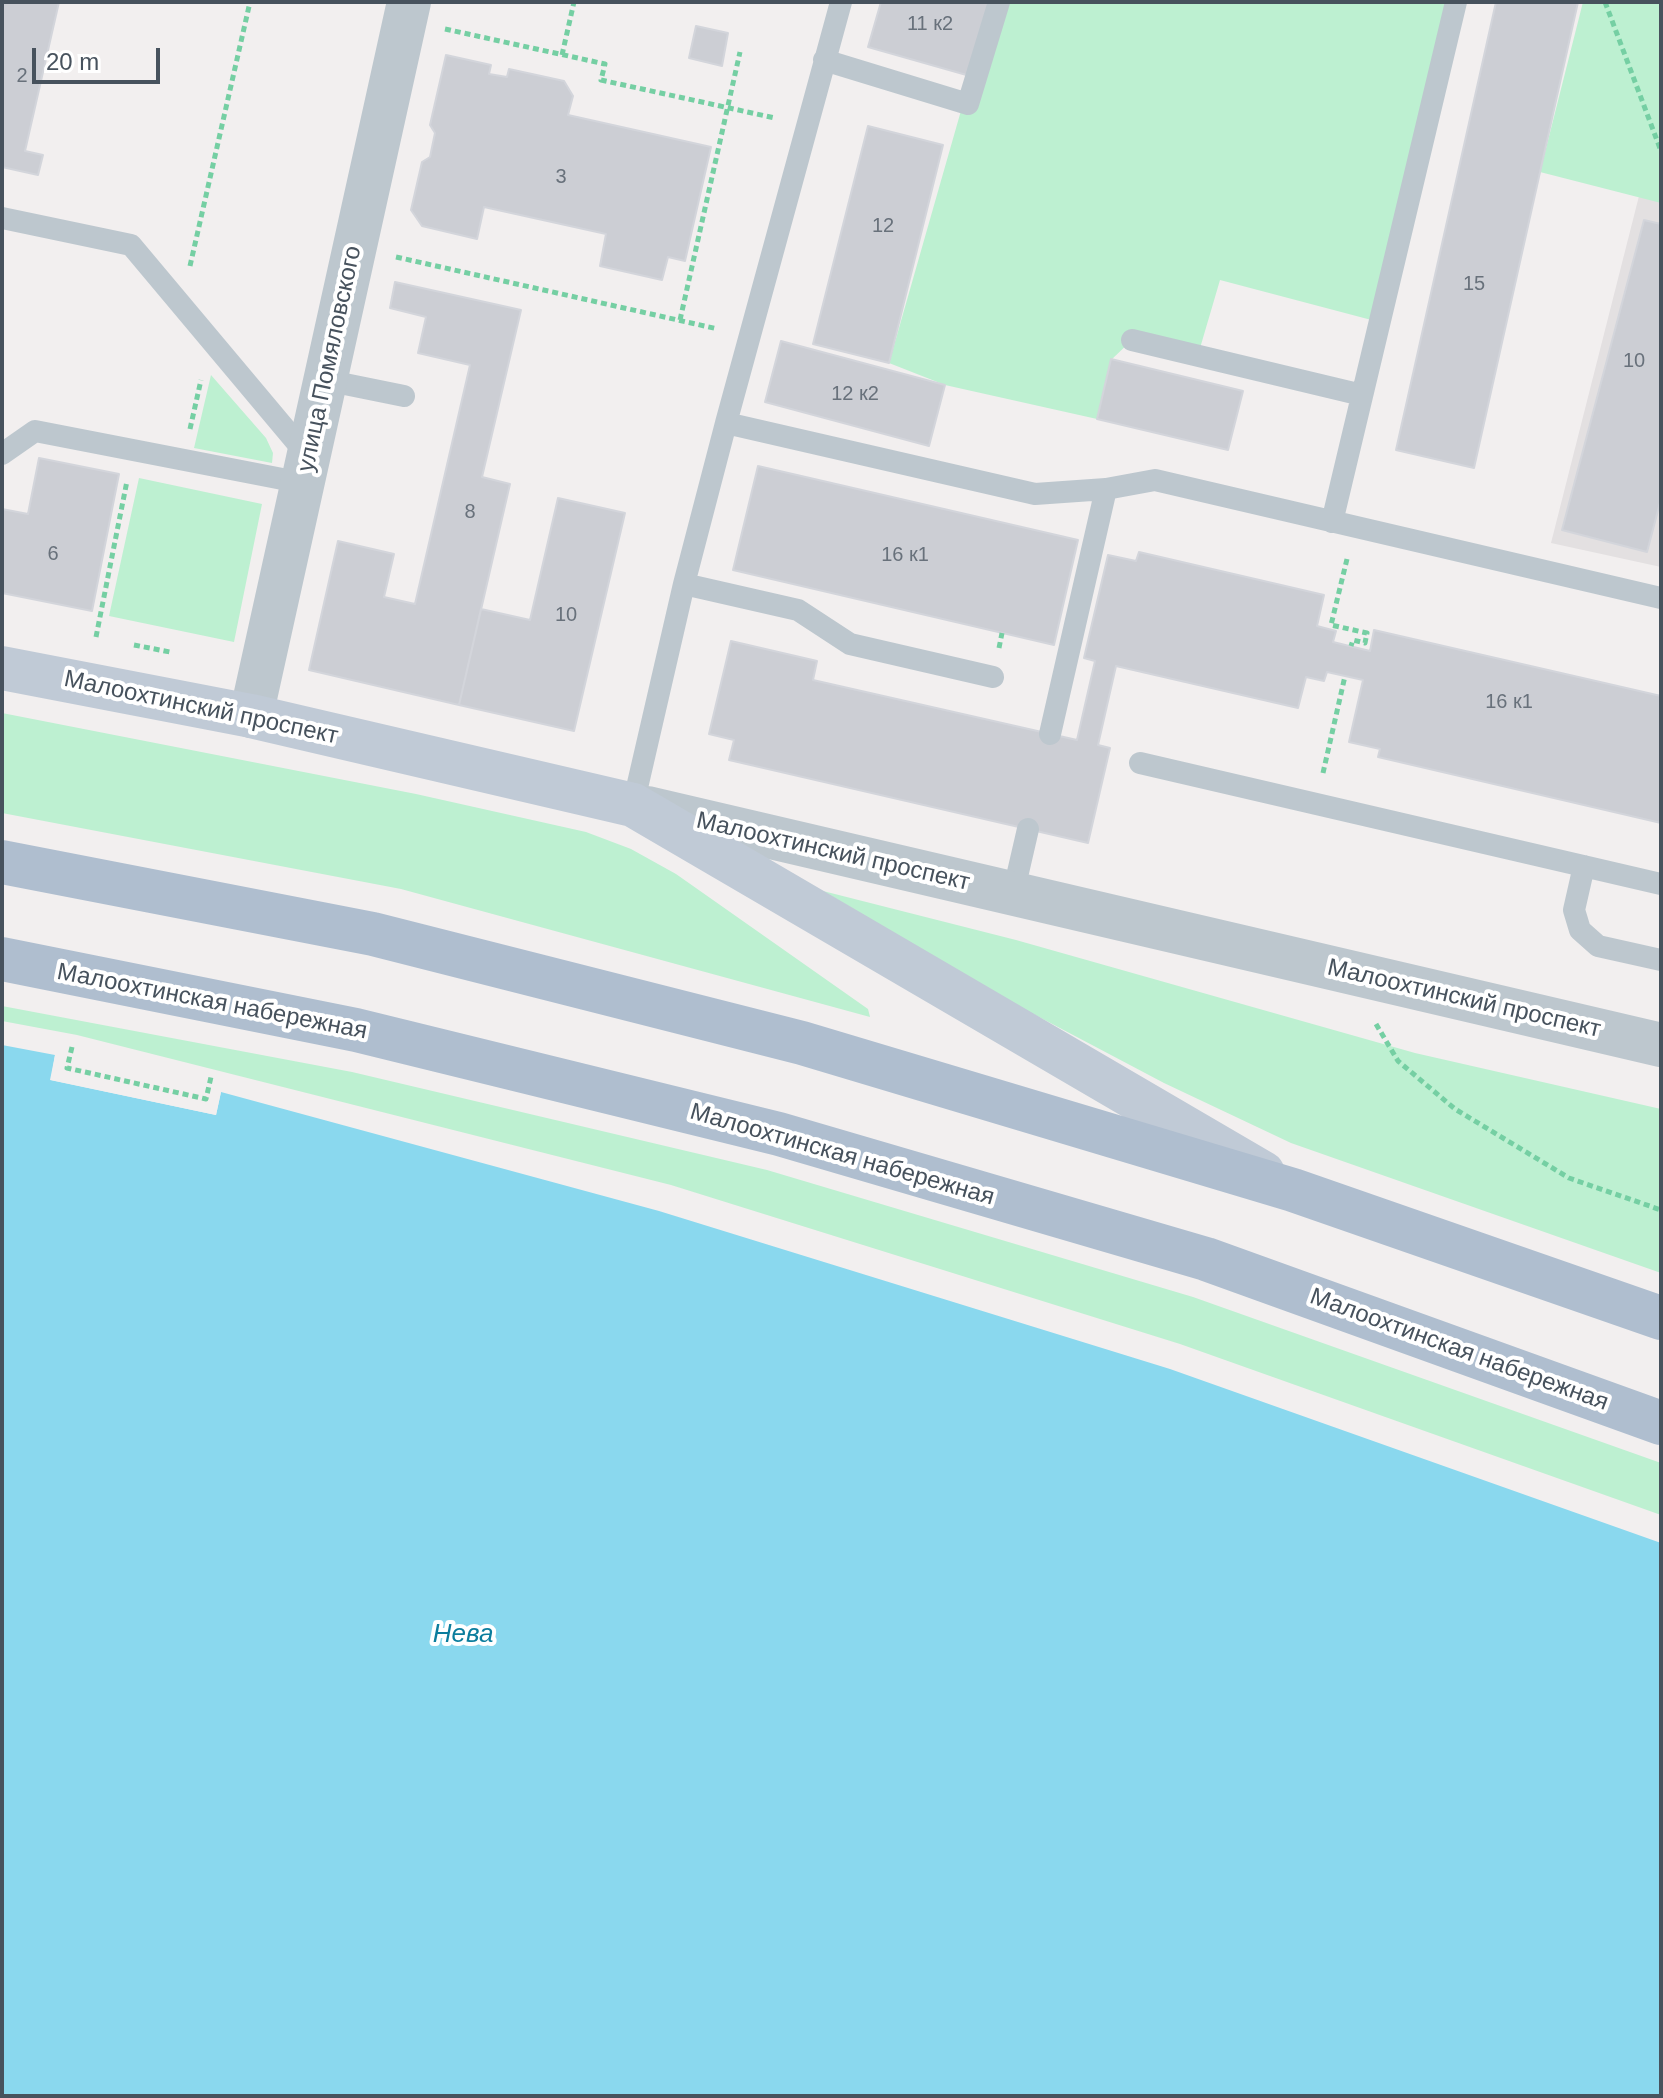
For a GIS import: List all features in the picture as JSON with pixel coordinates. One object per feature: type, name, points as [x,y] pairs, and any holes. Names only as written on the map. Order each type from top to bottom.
[{"type":"main road","name":"Малоохтинский проспект","points":[[2,668],[251,716],[633,805]]},
{"type":"main road","points":[[633,805],[1293,1190]]},
{"type":"main road","points":[[2,862],[373,934],[802,1043],[1293,1190],[1661,1318]]},
{"type":"main road","name":"Малоохтинская набережная","points":[[2,959],[356,1030],[779,1134],[1206,1259],[1661,1423]]},
{"type":"street","name":"улица Помяловского","points":[[251,716],[325,380],[423,14]]},
{"type":"street","name":"Малоохтинский проспект","points":[[633,805],[1661,1045]]},
{"type":"lane","points":[[633,805],[684,584],[841,2]]},
{"type":"lane","points":[[824,60],[968,104],[999,2]]},
{"type":"lane","points":[[1332,522],[1456,2]]},
{"type":"lane","points":[[2,218],[131,245],[210,340],[306,469]]},
{"type":"lane","points":[[1132,340],[1362,395]]},
{"type":"lane","points":[[325,380],[404,396]]},
{"type":"lane","points":[[726,423],[1035,494],[1106,489],[1155,480],[1661,598]]},
{"type":"lane","points":[[2,454],[35,431],[183,460],[306,469]]},
{"type":"lane","points":[[1050,734],[1106,489]]},
{"type":"lane","points":[[684,584],[798,610],[850,644],[993,677]]},
{"type":"lane","points":[[1140,763],[1661,884]]},
{"type":"lane","points":[[1013,894],[1028,829]]},
{"type":"lane","points":[[1584,866],[1574,910],[1580,930],[1598,946],[1661,960]]},
{"type":"path","points":[[181,306],[250,2]]},
{"type":"path","points":[[562,55],[574,2]]},
{"type":"path","points":[[1605,2],[1661,151]]},
{"type":"path","points":[[423,14],[562,55],[605,64],[601,80],[807,125]]},
{"type":"path","points":[[680,320],[740,52]]},
{"type":"path","points":[[388,255],[750,336]]},
{"type":"path","points":[[183,460],[210,340]]},
{"type":"path","points":[[96,637],[133,450]]},
{"type":"path","points":[[1351,646],[1353,640],[1365,643],[1367,633],[1331,625],[1354,527]]},
{"type":"path","points":[[134,645],[177,653]]},
{"type":"path","points":[[1315,804],[1345,676]]},
{"type":"path","points":[[1385,981],[1376,1024],[1382,1036],[1398,1061],[1455,1109],[1569,1178],[1661,1210]]},
{"type":"path","points":[[72,1047],[67,1068],[192,1096],[206,1099],[211,1077]]},
{"type":"shaded area","points":[[1639,196],[1661,201],[1661,567],[1551,543]]},
{"type":"green space","points":[[992,2],[1456,2],[1379,322],[1220,280],[1198,355],[1132,340],[1111,360],[1097,419],[945,385],[889,363]]},
{"type":"green space","points":[[1583,2],[1661,2],[1661,203],[1540,172]]},
{"type":"green space","points":[[211,375],[266,438],[273,453],[272,463],[194,448]]},
{"type":"green space","points":[[139,478],[262,504],[234,642],[109,616]]},
{"type":"green space","points":[[2,713],[416,794],[586,832],[631,849],[676,874],[868,1009],[870,1017],[401,889],[2,813]]},
{"type":"green space","points":[[823,891],[1016,940],[1415,1053],[1661,1109],[1661,1273],[1291,1143],[1164,1083],[1003,998]]},
{"type":"green space","points":[[2,1006],[352,1072],[767,1170],[1193,1297],[1661,1463],[1661,1515],[1180,1344],[671,1185],[77,1035],[2,1021]]},
{"type":"water","name":"Нева","points":[[2,1045],[55,1055],[51,1080],[216,1115],[221,1092],[659,1211],[1170,1369],[1661,1543],[1661,2096],[2,2096]]},
{"type":"pier","points":[[55,1055],[59,1056],[55,1077],[213,1110],[217,1091],[221,1092],[216,1115],[50,1080]]},
{"type":"building","points":[[2,2],[59,2],[25,151],[43,155],[38,175],[2,167]]},
{"type":"building","points":[[881,2],[992,2],[970,76],[868,47]]},
{"type":"building","points":[[1496,2],[1578,2],[1474,468],[1396,450]]},
{"type":"building","points":[[696,26],[728,33],[722,66],[689,58]]},
{"type":"building","points":[[446,55],[491,65],[489,74],[507,77],[509,69],[564,81],[573,96],[568,115],[711,147],[685,261],[668,257],[662,280],[600,266],[606,234],[484,207],[477,239],[422,226],[411,210],[422,162],[430,157],[435,133],[430,125]]},
{"type":"building","points":[[868,126],[943,145],[889,363],[813,344]]},
{"type":"building","points":[[1644,220],[1661,224],[1661,499],[1647,552],[1562,530]]},
{"type":"building","points":[[395,282],[521,310],[482,477],[510,484],[459,705],[309,670],[338,541],[394,554],[384,597],[415,604],[470,365],[418,353],[426,317],[390,308]]},
{"type":"building","points":[[781,341],[945,385],[929,446],[765,402]]},
{"type":"building","points":[[1111,359],[1243,391],[1228,450],[1097,419]]},
{"type":"building","points":[[39,458],[119,474],[92,611],[2,593],[2,509],[28,514]]},
{"type":"building","points":[[758,466],[1078,540],[1054,645],[733,570]]},
{"type":"building","points":[[558,498],[625,513],[574,731],[459,705],[481,609],[530,620]]},
{"type":"building","points":[[1139,552],[1324,595],[1317,626],[1336,631],[1333,642],[1370,651],[1374,630],[1661,696],[1661,823],[1378,757],[1380,749],[1349,742],[1363,680],[1327,672],[1324,681],[1306,677],[1298,708],[1116,666],[1098,745],[1110,748],[1088,843],[729,760],[734,740],[709,734],[731,641],[817,661],[813,680],[1077,740],[1095,661],[1084,658],[1108,555],[1136,561]]}]
